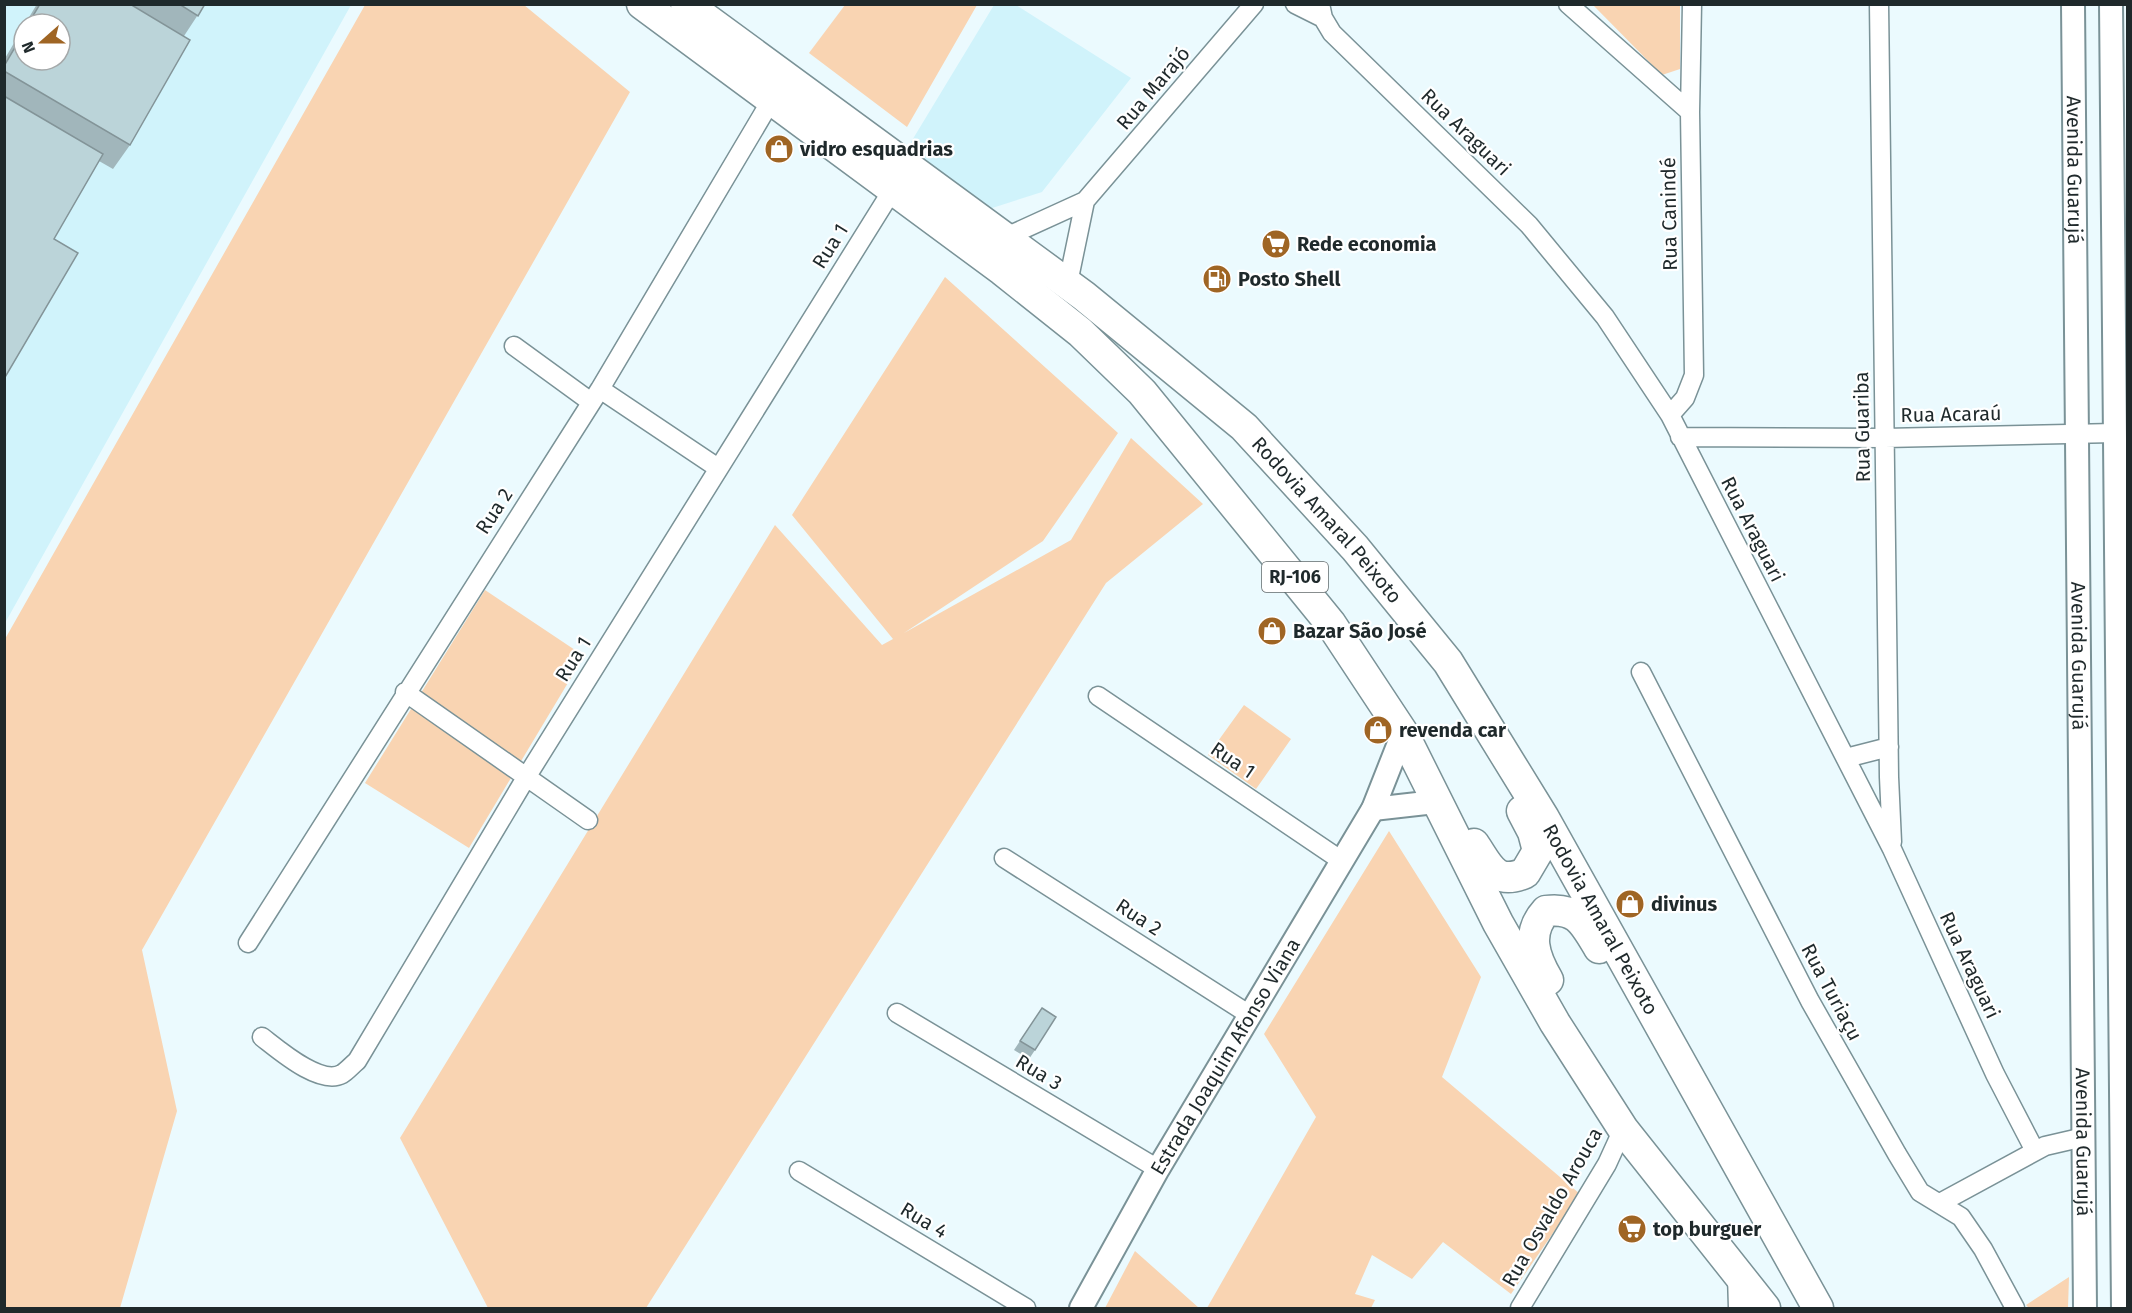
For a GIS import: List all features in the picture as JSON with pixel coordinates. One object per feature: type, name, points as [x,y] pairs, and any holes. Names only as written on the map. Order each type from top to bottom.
[{"type":"highway","name":"RJ-106","points":[[642,4],[1002,270],[1080,332],[1142,392],[1332,624],[1403,734],[1435,802],[1498,923],[1556,1023],[1623,1129],[1737,1274],[1755,1307]]},
{"type":"highway","name":"Rodovia Amaral Peixoto","points":[[686,4],[1068,283],[1244,428],[1333,524],[1448,662],[1555,837],[1818,1308]]},
{"type":"highway","points":[[1332,624],[1358,645],[1401,707],[1473,843],[1489,866],[1498,876],[1507,878],[1525,873],[1538,851],[1533,832],[1498,766],[1432,662],[1356,566],[1333,524]]},
{"type":"highway","points":[[1740,1170],[1704,1129],[1579,918],[1563,909],[1546,911],[1537,921],[1533,931],[1533,945],[1540,967],[1563,1007],[1651,1137],[1751,1272],[1755,1307]]},
{"type":"street","name":"Rua Marajó","points":[[1006,237],[1085,201],[1254,4]]},
{"type":"street","points":[[1294,4],[1321,11]]},
{"type":"street","points":[[1568,4],[1690,112]]},
{"type":"street","name":"Rua Canindé","points":[[1670,415],[1685,398],[1694,375],[1690,112],[1692,4]]},
{"type":"street","name":"Rua Guariba","points":[[1879,4],[1892,849]]},
{"type":"street","name":"Avenida Guarujá","points":[[2073,4],[2085,1308]]},
{"type":"street","name":"Avenida Guarujá","points":[[2111,4],[2121,325],[2115,433],[2124,920],[2121,1094],[2123,1308]]},
{"type":"street","name":"Rua Araguari","points":[[1321,11],[1332,33],[1529,225],[1605,317],[1670,415],[1892,849],[1995,1074],[2035,1150]]},
{"type":"street","name":"Rua 2","points":[[248,943],[595,395],[772,99]]},
{"type":"street","name":"Rua 1","points":[[262,1037],[305,1068],[327,1077],[342,1074],[357,1061],[527,776],[893,189]]},
{"type":"street","name":"Rua Marajó","points":[[1068,283],[1085,201]]},
{"type":"street","points":[[514,346],[718,468]]},
{"type":"street","name":"Rua Acaraú","points":[[1680,437],[1885,438],[2115,433]]},
{"type":"street","name":"Rua Turiaçu","points":[[1641,672],[1810,1001],[1915,1185],[1920,1192],[1961,1217],[1983,1249],[2015,1308]]},
{"type":"street","points":[[405,692],[588,820]]},
{"type":"street","name":"Rua 1","points":[[1098,696],[1342,861]]},
{"type":"street","name":"Estrada Joaquim Afonso Viana","points":[[1081,1308],[1158,1169],[1373,809],[1403,734]]},
{"type":"street","points":[[1846,758],[1889,747]]},
{"type":"street","points":[[1373,809],[1435,802]]},
{"type":"street","name":"Rua 2","points":[[1004,858],[1250,1015]]},
{"type":"street","name":"Rua 3","points":[[897,1013],[1158,1169]]},
{"type":"street","points":[[2083,1093],[2121,1094]]},
{"type":"street","name":"Rua Osvaldo Arouca","points":[[1522,1308],[1607,1164],[1623,1129]]},
{"type":"street","points":[[1940,1203],[2035,1150],[2058,1141],[2084,1137]]},
{"type":"street","name":"Rua 4","points":[[799,1171],[1026,1308]]},
{"type":"shaded area","points":[[5,5],[351,5],[5,623]]},
{"type":"shaded area","points":[[365,5],[524,5],[630,92],[142,950],[177,1111],[120,1308],[5,1308],[5,639]]},
{"type":"shaded area","points":[[845,5],[977,5],[907,127],[809,53]]},
{"type":"shaded area","points":[[994,5],[1016,5],[1131,78],[1042,192],[989,209],[908,147]]},
{"type":"shaded area","points":[[1593,5],[1680,5],[1680,69],[1662,75]]},
{"type":"shaded area","points":[[945,277],[1118,433],[1043,541],[904,633],[1071,540],[1131,438],[1203,504],[1106,583],[646,1308],[488,1308],[400,1138],[775,525],[882,645],[893,639],[792,515]]},
{"type":"shaded area","points":[[485,590],[584,656],[469,848],[365,783]]},
{"type":"shaded area","points":[[1244,705],[1291,739],[1256,789],[1208,755]]},
{"type":"shaded area","points":[[1389,831],[1481,977],[1442,1077],[1580,1194],[1511,1294],[1443,1242],[1412,1279],[1372,1255],[1355,1294],[1375,1300],[1371,1308],[1207,1308],[1316,1117],[1264,1034]]},
{"type":"shaded area","points":[[1135,1251],[1199,1308],[1105,1308]]},
{"type":"shaded area","points":[[2069,1277],[2068,1308],[2029,1308],[2026,1305]]},
{"type":"building","points":[[40,4],[130,4],[190,40],[130,145],[4,71],[4,66],[12,52],[12,72],[72,72],[72,12],[35,12]]},
{"type":"building","points":[[179,4],[205,4],[198,16]]},
{"type":"building","points":[[4,96],[103,154],[54,239],[78,253],[4,379]]},
{"type":"building","points":[[1042,1008],[1056,1017],[1035,1050],[1020,1041]]},
{"type":"place","name":"vidro esquadrias","points":[[779,149]]},
{"type":"place","name":"Rede economia","points":[[1276,244]]},
{"type":"place","name":"Posto Shell","points":[[1217,279]]},
{"type":"place","name":"Bazar São José","points":[[1272,631]]},
{"type":"place","name":"revenda car","points":[[1378,730]]},
{"type":"place","name":"divinus","points":[[1630,904]]},
{"type":"place","name":"top burguer","points":[[1632,1229]]}]
